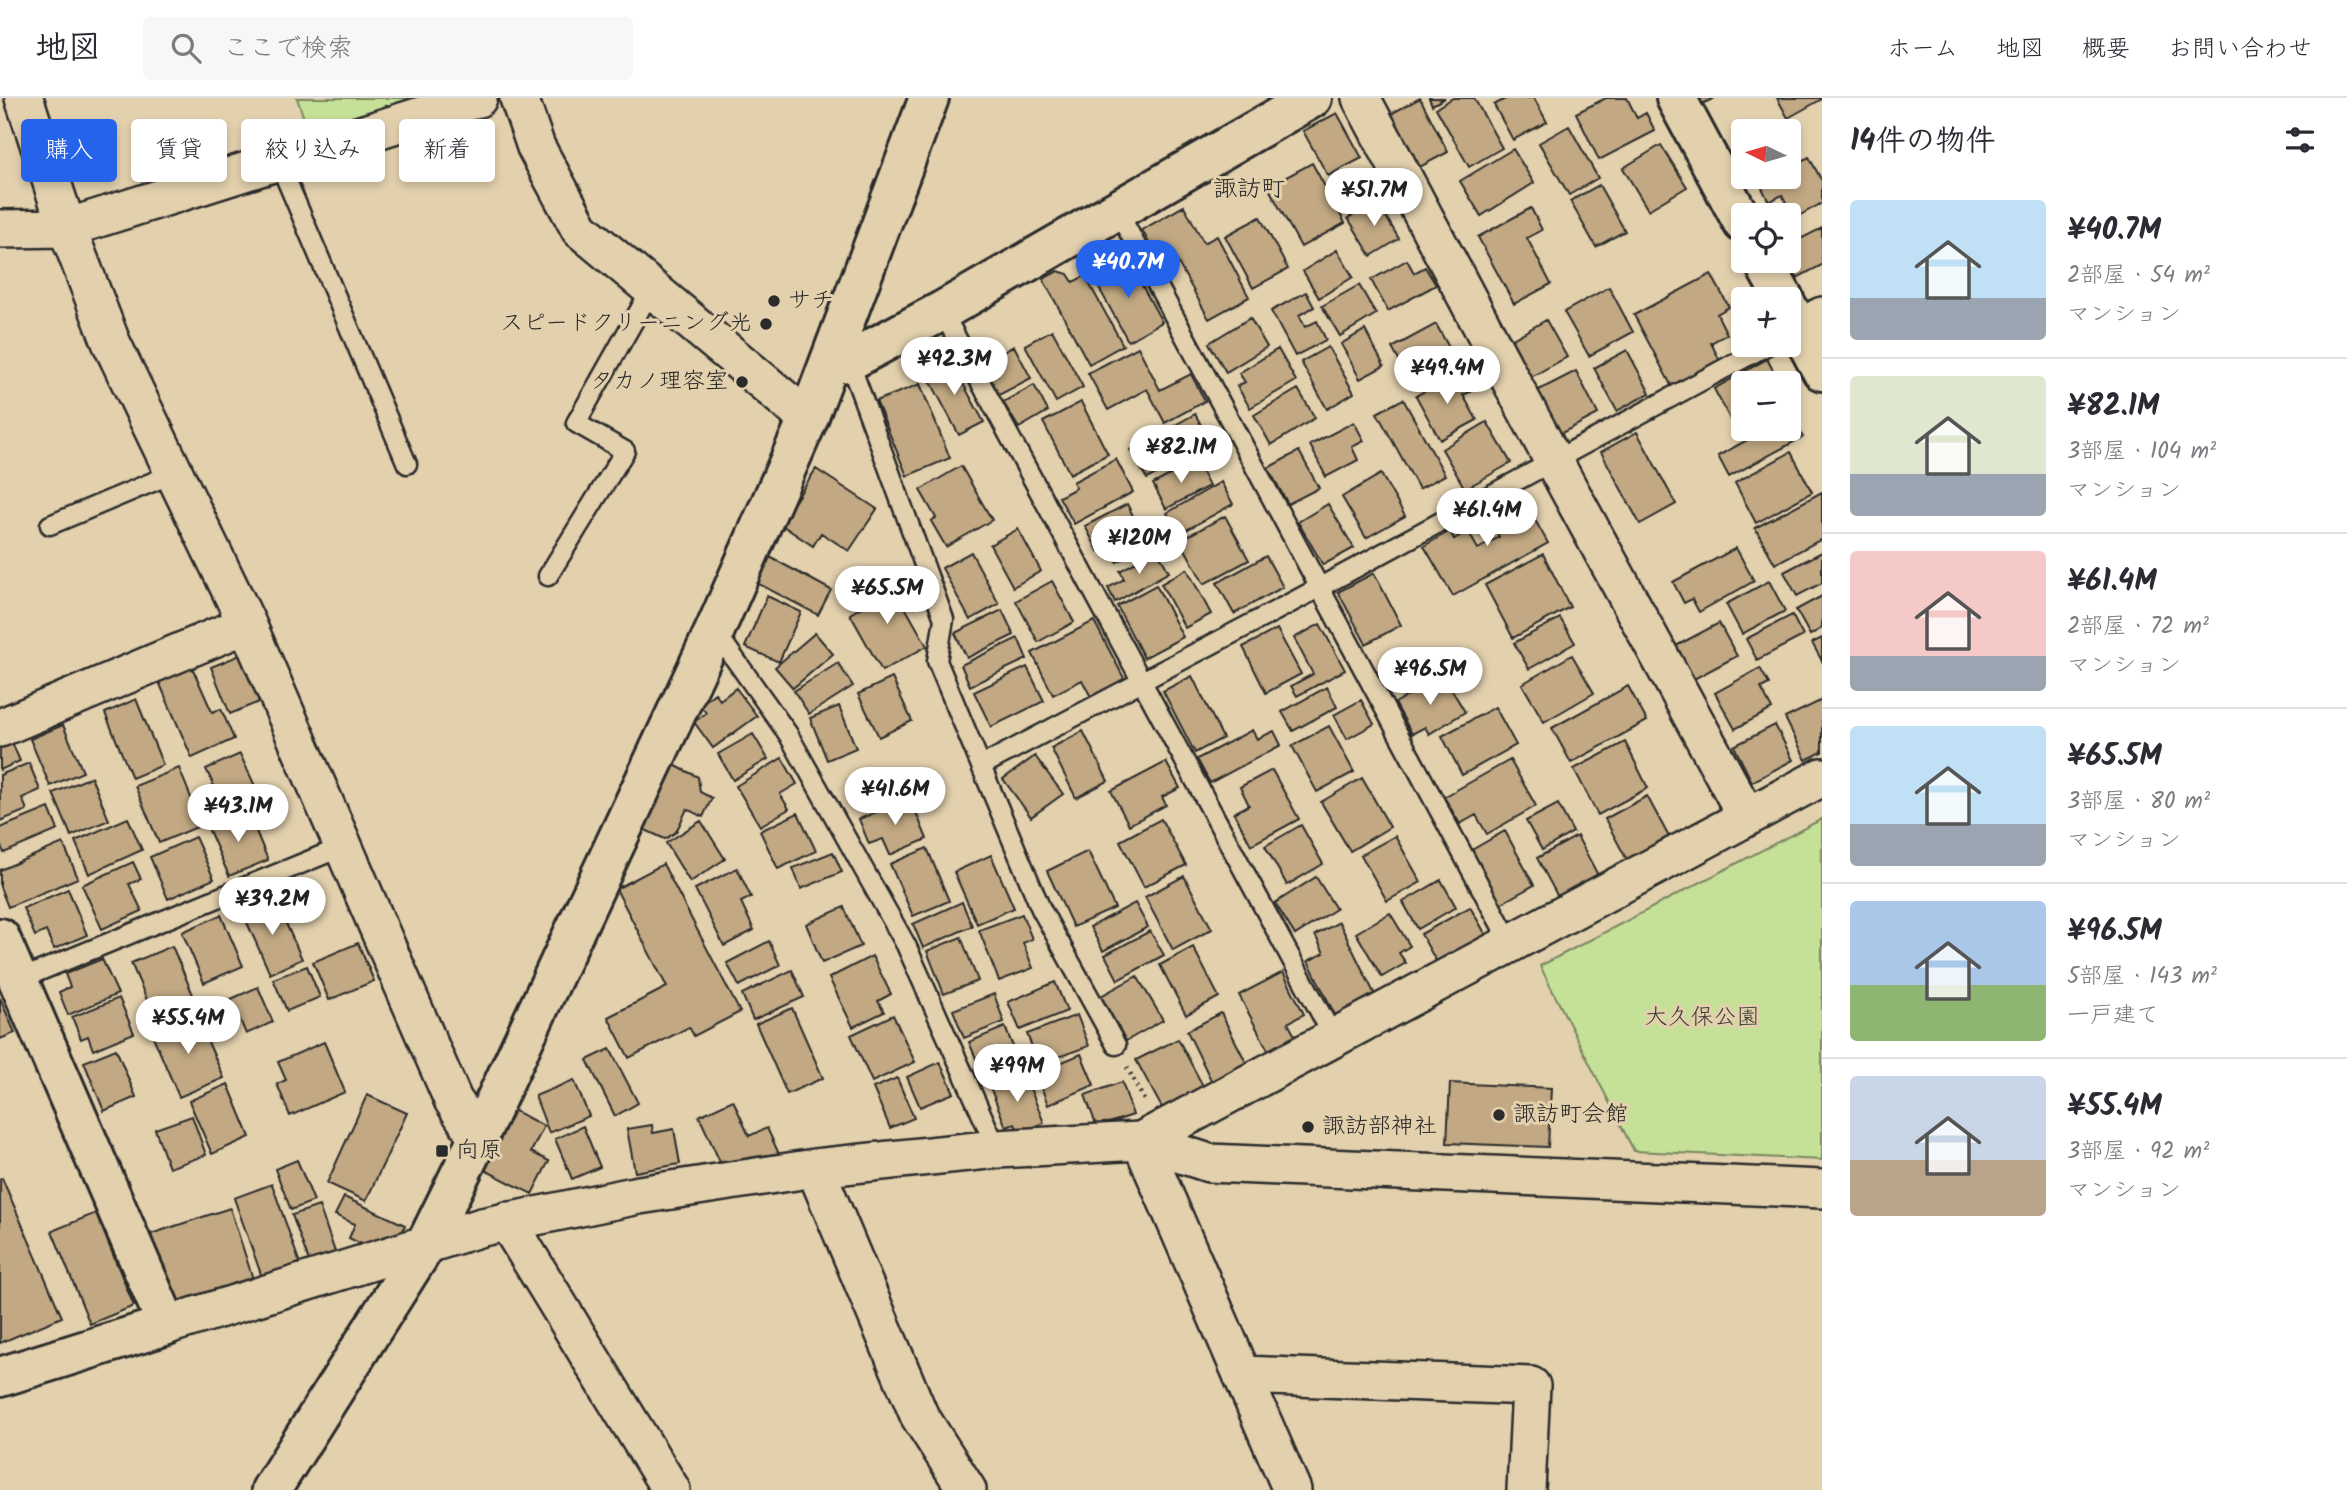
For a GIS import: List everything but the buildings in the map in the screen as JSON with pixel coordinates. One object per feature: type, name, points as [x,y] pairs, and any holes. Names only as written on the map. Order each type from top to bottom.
[{"type":"street","points":[[24,98],[67,228],[111,342],[247,624],[453,1100],[478,1138]]},
{"type":"street","points":[[385,126],[478,98]]},
{"type":"street","points":[[519,98],[536,147],[580,229],[807,419]]},
{"type":"street","points":[[839,363],[942,311],[1312,98]]},
{"type":"street","points":[[1361,98],[1747,817]]},
{"type":"street","points":[[1676,98],[1732,203]]},
{"type":"street","points":[[271,1490],[425,1246],[478,1138],[715,630],[807,419],[839,363],[927,99]]},
{"type":"street","points":[[0,229],[67,228],[241,171]]},
{"type":"street","points":[[1801,337],[1822,371]]},
{"type":"street","points":[[0,728],[247,624]]},
{"type":"street","points":[[0,1377],[506,1221],[639,1195],[815,1168],[1150,1136],[1822,778]]},
{"type":"street","points":[[0,938],[167,1325]]},
{"type":"street","points":[[1150,1136],[1209,1163],[1822,1189]]},
{"type":"street","points":[[1150,1136],[1242,1375],[1292,1490]]},
{"type":"street","points":[[815,1168],[919,1415],[967,1490]]},
{"type":"street","points":[[506,1221],[662,1488]]},
{"type":"street","points":[[1242,1375],[1531,1386],[1526,1490]]},
{"type":"lane","points":[[288,182],[407,464]]},
{"type":"lane","points":[[1117,210],[1511,944]]},
{"type":"lane","points":[[548,576],[625,450],[576,423],[651,290]]},
{"type":"lane","points":[[942,311],[1334,1038]]},
{"type":"lane","points":[[981,766],[1320,587],[1553,460],[1731,357]]},
{"type":"lane","points":[[839,363],[943,619],[937,661],[1041,909],[1116,1045]]},
{"type":"lane","points":[[50,525],[174,473]]},
{"type":"lane","points":[[715,630],[788,734],[906,946],[997,1149]]},
{"type":"lane","points":[[18,980],[342,847]]},
{"type":"path","points":[[1116,1045],[1150,1136]]},
{"type":"green space","points":[[297,98],[424,98],[355,119],[304,119]]},
{"type":"green space","name":"大久保公園","points":[[1822,819],[1822,1160],[1634,1151],[1540,966]]},
{"type":"place","name":"サチ","points":[[774,301]]},
{"type":"place","name":"スピードクリーニング光","points":[[766,324]]},
{"type":"place","name":"タカノ理容室","points":[[742,382]]},
{"type":"place","name":"諏訪町会館","points":[[1499,1115]]},
{"type":"place","name":"諏訪部神社","points":[[1308,1127]]},
{"type":"place","name":"向原","points":[[442,1151]]},
{"type":"district","name":"諏訪町","points":[[1249,189]]}]
